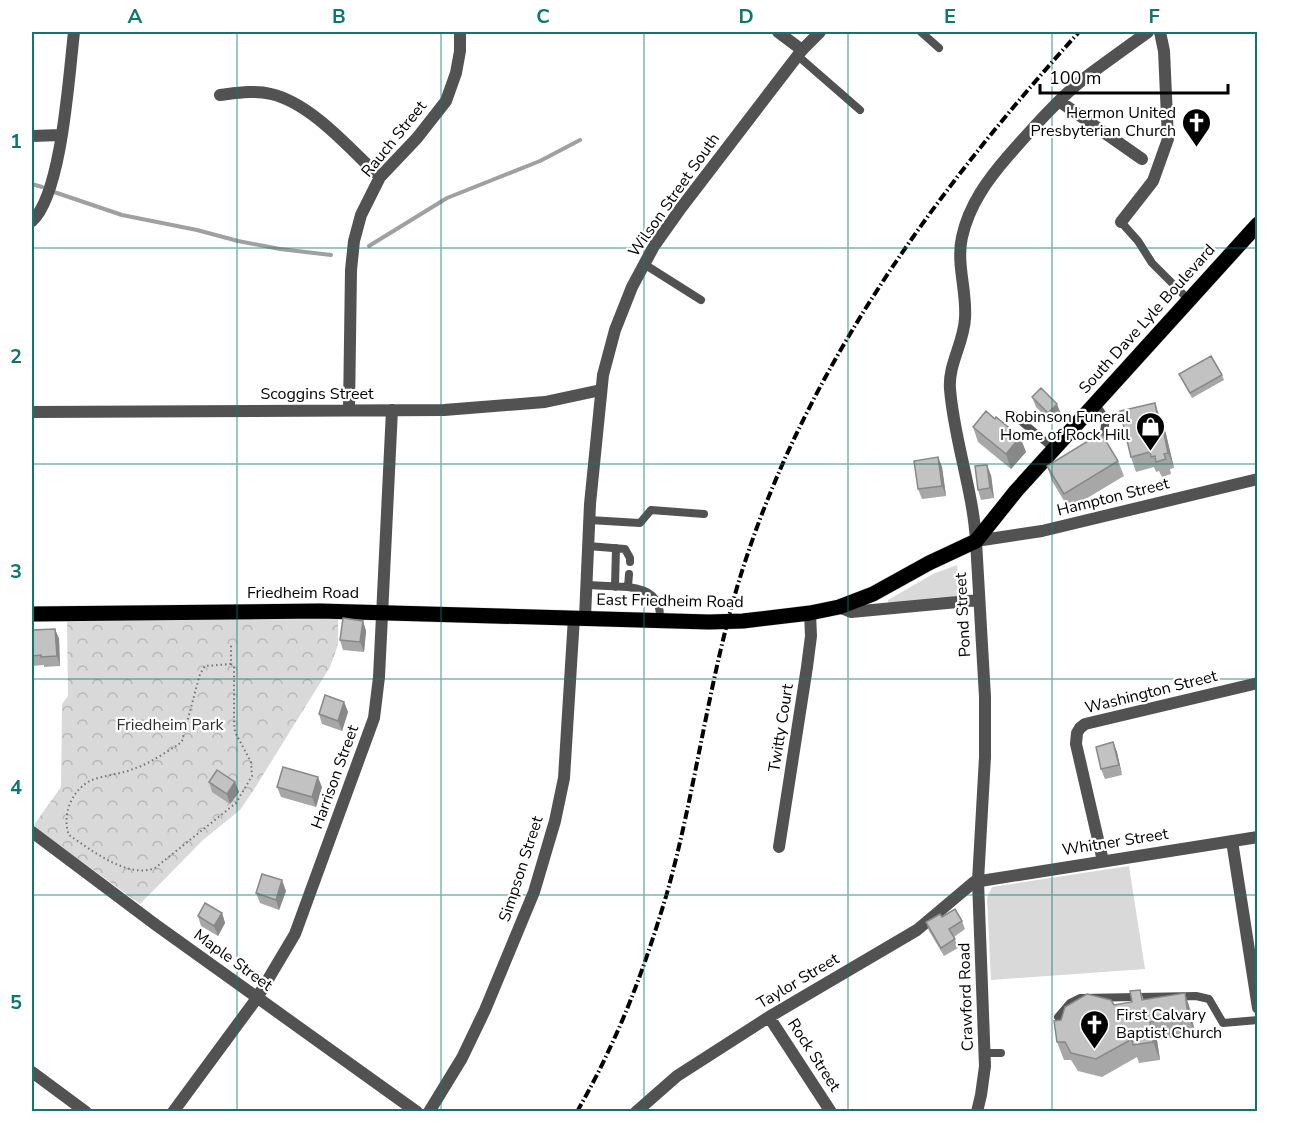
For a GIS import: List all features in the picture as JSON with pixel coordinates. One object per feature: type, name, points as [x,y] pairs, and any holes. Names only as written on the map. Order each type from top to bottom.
[{"type":"main road","name":"South Dave Lyle Boulevard","points":[[839,607],[873,594],[929,563],[976,541],[1016,491],[1257,224]]},
{"type":"main road","name":"East Friedheim Road","points":[[580,617],[742,621],[839,607]]},
{"type":"main road","name":"Friedheim Road","points":[[32,615],[83,612],[382,612],[580,617]]},
{"type":"street","points":[[32,220],[44,203],[52,178],[61,135],[74,32]]},
{"type":"street","name":"Rauch Street","points":[[349,410],[349,299],[353,251],[361,215],[380,177],[417,138],[446,101],[456,74],[460,32]]},
{"type":"street","points":[[778,32],[800,53]]},
{"type":"street","name":"Wilson Street South","points":[[580,617],[586,585],[603,375],[615,330],[632,287],[654,246],[681,208],[800,53],[820,32]]},
{"type":"street","name":"Pond Street","points":[[978,881],[985,757],[985,697],[973,506],[950,386],[952,365],[965,323],[966,311],[960,252],[962,236],[977,197],[1024,138],[1059,101],[1085,78],[1148,32]]},
{"type":"street","points":[[1121,222],[1153,182],[1168,139],[1164,51],[1160,32]]},
{"type":"street","points":[[220,95],[256,92],[270,94],[306,108],[380,177]]},
{"type":"street","points":[[1059,101],[1142,159]]},
{"type":"street","points":[[32,136],[61,135]]},
{"type":"street","name":"Scoggins Street","points":[[32,412],[482,408],[534,403],[602,390]]},
{"type":"street","name":"Harrison Street","points":[[173,1112],[257,998],[295,934],[374,717],[382,612],[392,410]]},
{"type":"street","name":"Hampton Street","points":[[976,541],[1042,531],[1257,479]]},
{"type":"street","name":"East Friedheim Road","points":[[839,607],[851,612],[979,600]]},
{"type":"street","name":"Twitty Court","points":[[779,847],[809,656],[810,613]]},
{"type":"street","name":"Simpson Street","points":[[429,1112],[462,1058],[485,1010],[534,892],[555,821],[564,778],[580,617]]},
{"type":"street","name":"Washington Street","points":[[1103,861],[1076,744],[1080,728],[1085,724],[1257,683]]},
{"type":"street","name":"Maple Street","points":[[32,832],[257,998],[417,1112]]},
{"type":"street","name":"Whitner Street","points":[[978,881],[1257,837]]},
{"type":"street","points":[[1232,841],[1257,1008]]},
{"type":"street","name":"Taylor Street","points":[[636,1112],[677,1076],[769,1017],[917,930],[965,889],[978,881]]},
{"type":"street","name":"Crawford Road","points":[[977,1112],[985,1053],[978,881]]},
{"type":"street","name":"Rock Street","points":[[769,1017],[831,1112]]},
{"type":"street","points":[[32,1072],[86,1112]]},
{"type":"lane","points":[[921,32],[939,48]]},
{"type":"lane","points":[[800,53],[860,110]]},
{"type":"lane","points":[[1121,222],[1138,241],[1152,263],[1189,300]]},
{"type":"lane","points":[[644,264],[701,300]]},
{"type":"lane","points":[[1091,445],[1101,439],[1106,425],[1105,416],[1094,404]]},
{"type":"lane","points":[[1014,415],[1054,449]]},
{"type":"lane","points":[[590,520],[640,523],[651,510],[704,514]]},
{"type":"lane","points":[[588,546],[625,549],[630,562]]},
{"type":"lane","points":[[615,587],[616,548]]},
{"type":"lane","points":[[628,587],[630,574]]},
{"type":"lane","points":[[586,585],[646,590],[658,602],[660,620]]},
{"type":"lane","points":[[1058,1017],[1070,1003],[1080,998],[1196,996],[1209,999],[1223,1023],[1257,1020]]},
{"type":"lane","points":[[985,1053],[1001,1053]]},
{"type":"path","points":[[231,644],[231,664],[234,666],[234,722],[236,732],[251,762],[252,776],[236,803],[155,868],[149,870],[122,867],[69,836],[66,821],[68,808],[82,787],[93,780],[132,770],[178,745],[182,741],[200,674],[205,666],[231,664]]},
{"type":"green space","points":[[957,565],[960,596],[888,604],[888,600],[933,574]]},
{"type":"green space","name":"Friedheim Park","points":[[338,619],[338,645],[330,667],[240,810],[203,840],[140,904],[33,826],[61,787],[62,704],[68,696],[67,620]]},
{"type":"green space","points":[[1129,866],[1145,969],[991,980],[987,898],[992,887]]},
{"type":"building","points":[[1211,356],[1222,375],[1190,393],[1179,374]]},
{"type":"building","points":[[1041,388],[1057,404],[1048,413],[1032,397]]},
{"type":"building","name":"Robinson Funeral Home of Rock Hill","points":[[1155,403],[1168,453],[1164,454],[1166,459],[1156,462],[1155,456],[1151,457],[1150,452],[1131,457],[1120,411]]},
{"type":"building","points":[[986,411],[1020,437],[1006,454],[973,427]]},
{"type":"building","points":[[1101,433],[1118,461],[1064,494],[1047,466]]},
{"type":"building","points":[[938,457],[942,486],[918,489],[914,461]]},
{"type":"building","points":[[987,465],[990,488],[978,490],[975,466]]},
{"type":"building","points":[[343,618],[363,621],[360,642],[340,640]]},
{"type":"building","points":[[55,629],[57,656],[32,656],[32,630]]},
{"type":"building","points":[[325,695],[344,702],[338,721],[319,714]]},
{"type":"building","points":[[1113,742],[1119,765],[1101,769],[1096,747]]},
{"type":"building","points":[[283,767],[318,777],[312,797],[277,787]]},
{"type":"building","points":[[217,770],[235,782],[227,794],[209,782]]},
{"type":"building","points":[[262,874],[282,880],[276,900],[256,893]]},
{"type":"building","points":[[205,903],[222,913],[214,926],[198,916]]},
{"type":"building","points":[[955,909],[962,921],[949,929],[955,939],[941,948],[926,922],[940,914],[942,917]]},
{"type":"building","points":[[1140,990],[1142,1000],[1185,993],[1188,1016],[1150,1022],[1153,1042],[1133,1045],[1132,1039],[1096,1059],[1071,1053],[1065,1042],[1057,1042],[1054,1021],[1061,1020],[1065,1007],[1087,994],[1111,1000],[1114,1005],[1132,1002],[1130,991]]},
{"type":"waterway","points":[[369,246],[447,198],[540,161],[580,140]]},
{"type":"waterway","points":[[32,184],[42,187]]},
{"type":"waterway","points":[[54,192],[122,215],[238,241],[331,255]]},
{"type":"railway","points":[[577,1112],[617,1033],[654,934],[667,893],[687,812],[731,608],[770,493],[803,420],[882,282],[928,216],[976,153],[1079,32]]},
{"type":"place","name":"Hermon United Presbyterian Church","points":[[1197,148]]},
{"type":"place","name":"Robinson Funeral Home of Rock Hill","points":[[1151,452]]},
{"type":"place","name":"First Calvary Baptist Church","points":[[1095,1050]]}]
